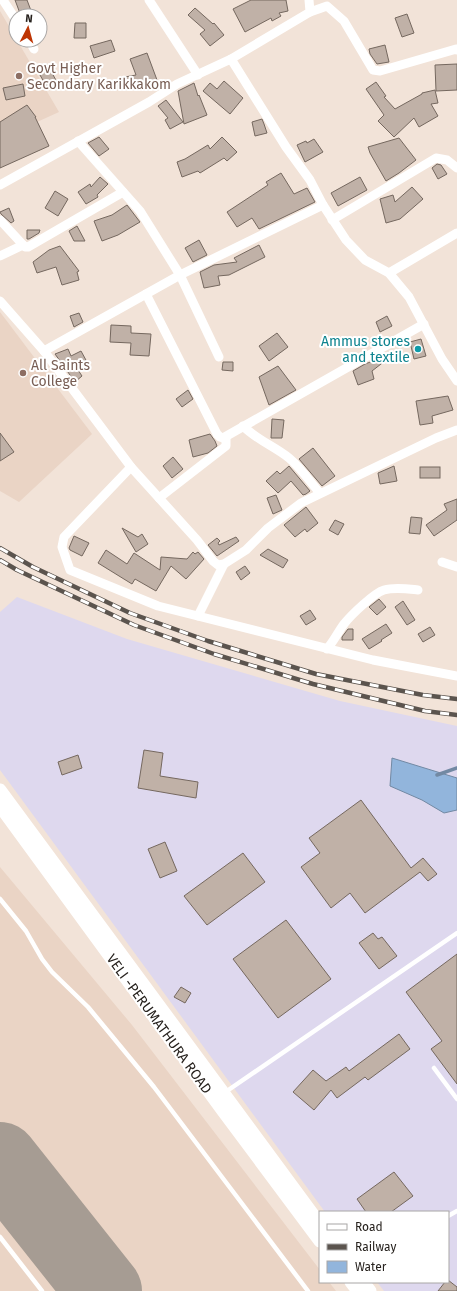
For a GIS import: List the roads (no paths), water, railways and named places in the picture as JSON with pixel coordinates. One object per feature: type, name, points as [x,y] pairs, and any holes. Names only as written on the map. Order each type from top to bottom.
[{"type":"main road","points":[[0,790],[319,1223]]},
{"type":"main road","name":"VELI -PERUMATHURA ROAD","points":[[0,806],[319,1240]]},
{"type":"main road","points":[[352,1283],[358,1291]]},
{"type":"main road","points":[[364,1283],[370,1291]]},
{"type":"street","points":[[149,0],[198,75]]},
{"type":"street","points":[[309,0],[310,12]]},
{"type":"street","points":[[0,185],[149,102],[177,84],[231,59],[310,12],[328,6],[344,21],[373,70],[380,71],[456,49],[457,50]]},
{"type":"street","points":[[231,59],[286,147],[310,180],[323,205],[346,240],[365,260],[389,273],[409,297],[442,359],[457,380]]},
{"type":"street","points":[[78,141],[140,211],[180,275],[219,357]]},
{"type":"street","points":[[332,220],[436,158],[447,160],[457,168]]},
{"type":"street","points":[[0,220],[22,245],[28,247],[123,192]]},
{"type":"street","points":[[44,351],[180,275],[323,205]]},
{"type":"street","points":[[389,273],[457,233]]},
{"type":"street","points":[[0,256],[22,245]]},
{"type":"street","points":[[146,294],[220,437],[226,437],[424,324]]},
{"type":"street","points":[[0,301],[44,351],[132,467],[218,565],[224,564],[246,550],[268,528],[301,502],[436,438],[457,430]]},
{"type":"street","points":[[244,426],[253,435],[263,440],[290,459],[320,493]]},
{"type":"street","points":[[159,498],[226,446],[226,437]]},
{"type":"street","points":[[132,467],[64,537],[62,547],[70,570],[158,606],[373,660],[457,676]]},
{"type":"street","points":[[442,562],[457,567]]},
{"type":"street","points":[[198,616],[224,564]]},
{"type":"street","points":[[327,649],[345,623],[367,601],[384,590],[418,590]]},
{"type":"lane","points":[[0,899],[26,931],[52,972],[88,1007],[154,1087],[308,1291]]},
{"type":"lane","points":[[223,1094],[457,933]]},
{"type":"lane","points":[[434,1068],[457,1099]]},
{"type":"lane","points":[[0,1237],[42,1291]]},
{"type":"water","points":[[392,758],[457,778],[457,810],[444,813],[422,800],[390,786]]},
{"type":"waterway","points":[[437,775],[457,768]]},
{"type":"railway","points":[[0,548],[33,567],[130,613],[208,641],[316,674],[423,695],[457,699]]},
{"type":"railway","points":[[0,560],[17,570],[134,625],[214,654],[313,684],[425,711],[457,715]]},
{"type":"place","name":"Govt Higher Secondary Karikkakom","points":[[19,76]]},
{"type":"place","name":"Ammus stores and textile","points":[[418,349]]},
{"type":"place","name":"All Saints College","points":[[23,373]]}]
